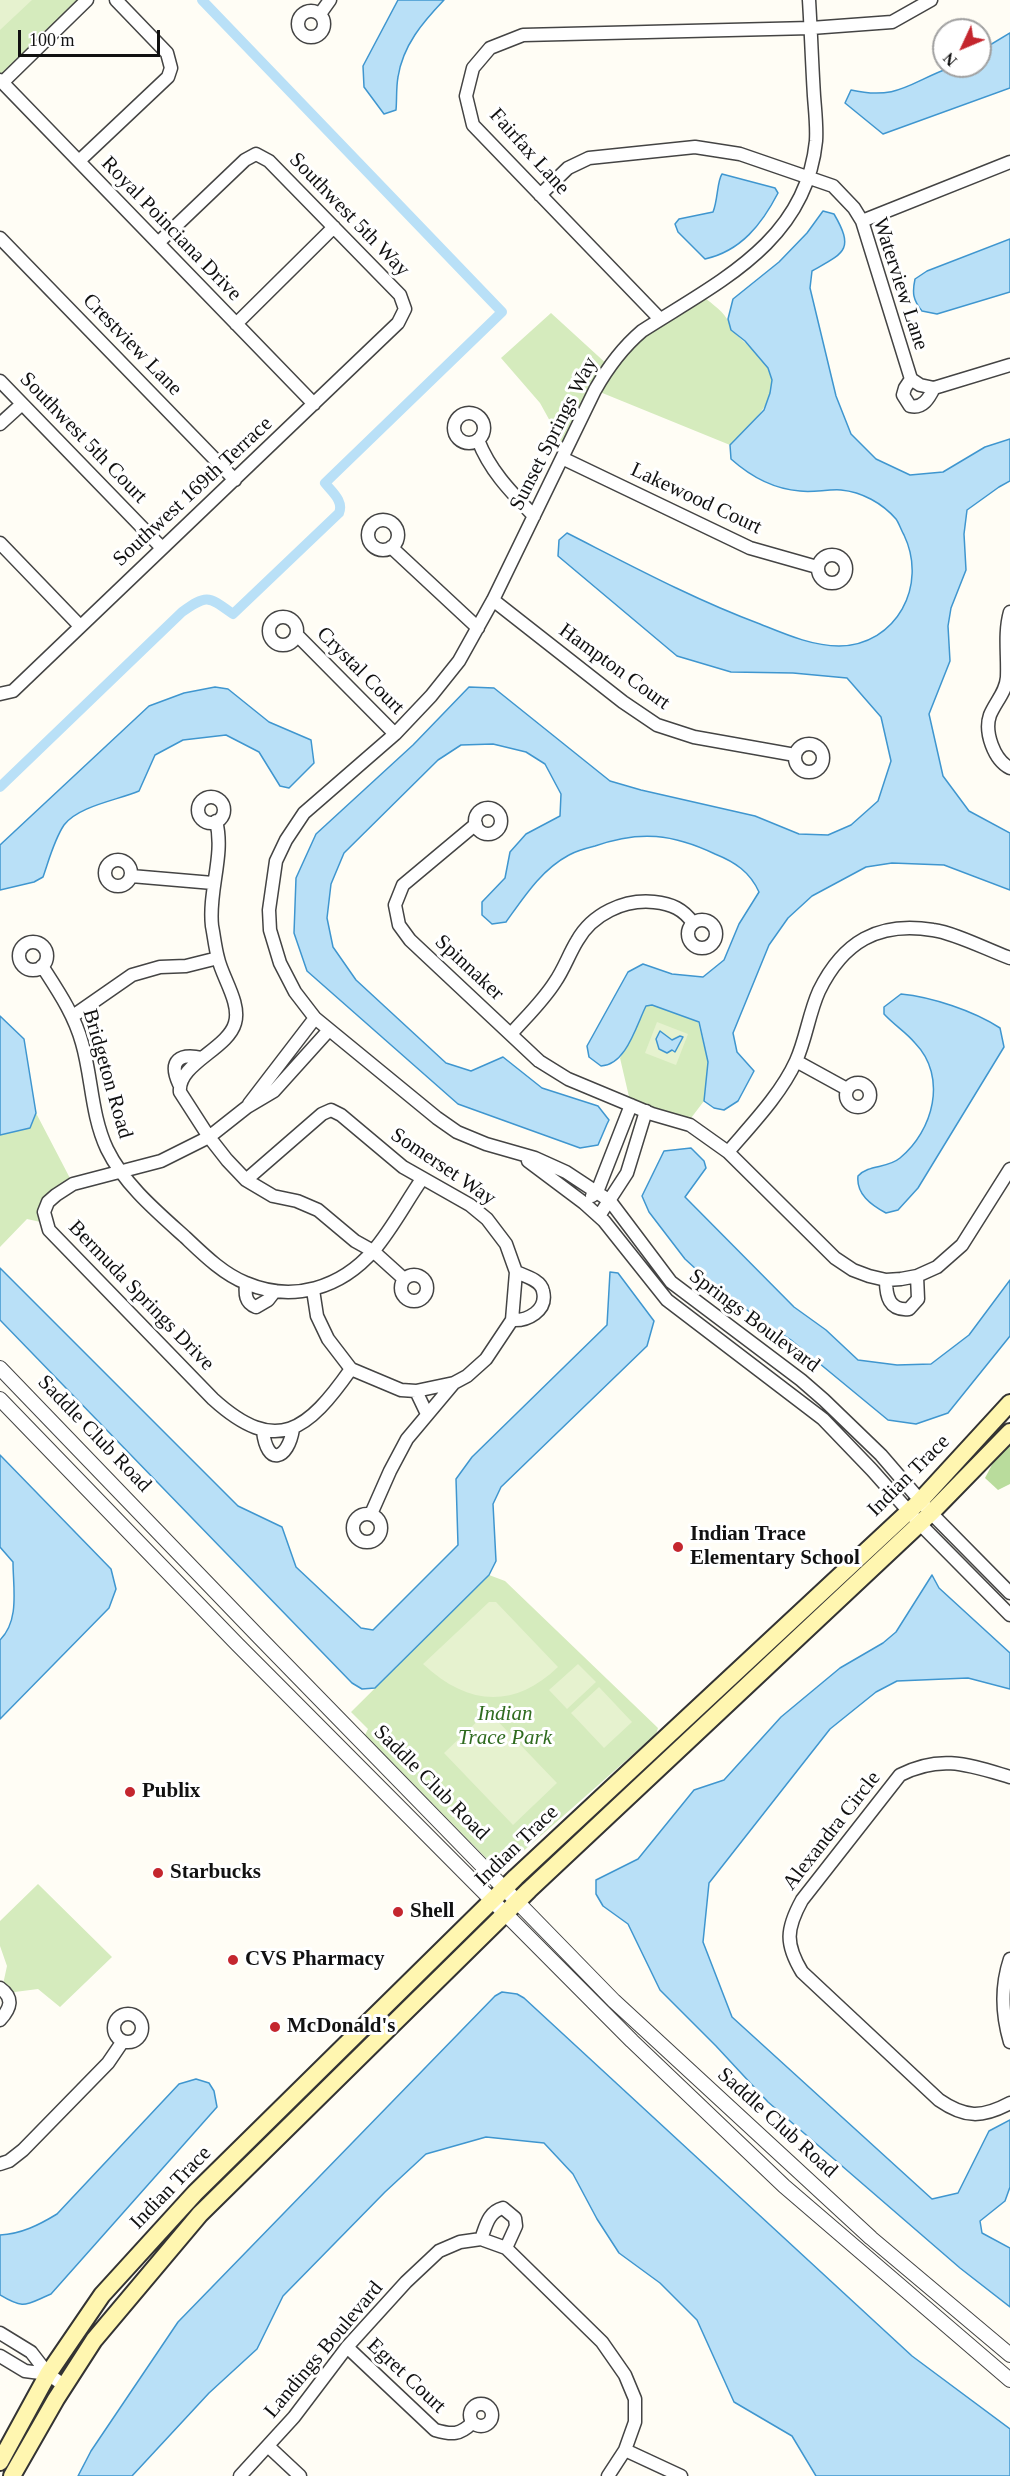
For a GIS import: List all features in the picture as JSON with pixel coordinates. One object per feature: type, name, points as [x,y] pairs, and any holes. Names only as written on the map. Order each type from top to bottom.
[{"type":"main road","name":"Indian Trace","points":[[12,2476],[94,2340],[200,2214],[518,1901],[920,1513],[1010,1403]]},
{"type":"main road","name":"Indian Trace","points":[[0,2462],[48,2374],[102,2295],[195,2193],[506,1888],[1010,1432]]},
{"type":"street","points":[[1,82],[87,0]]},
{"type":"street","points":[[79,161],[168,77],[171,68],[167,53],[116,0]]},
{"type":"street","points":[[320,14],[330,0]]},
{"type":"street","name":"Sunset Springs Way","points":[[323,795],[395,734],[431,696],[459,661],[493,600],[609,366],[628,343],[742,265],[769,243],[794,211],[809,177],[816,139],[809,0]]},
{"type":"street","name":"Fairfax Lane","points":[[660,320],[473,125],[466,96],[473,68],[490,48],[524,34],[811,28],[892,22],[931,0]]},
{"type":"street","name":"Royal Poinciana Drive","points":[[1,82],[314,404]]},
{"type":"street","name":"Waterview Lane","points":[[540,195],[568,168],[589,158],[695,147],[740,154],[833,186],[854,208],[862,221],[916,382]]},
{"type":"street","name":"Southwest 5th Way","points":[[158,243],[245,160],[256,154],[269,161],[400,295],[405,309]]},
{"type":"street","points":[[862,221],[1010,162]]},
{"type":"street","points":[[236,324],[334,227]]},
{"type":"street","name":"Crestview Lane","points":[[0,237],[235,480]]},
{"type":"street","name":"Southwest 169th Terrace","points":[[0,694],[13,691],[235,480],[398,323],[405,309]]},
{"type":"street","points":[[934,388],[926,402],[920,406],[910,405],[903,395],[904,388],[916,382],[934,388],[1010,365]]},
{"type":"street","name":"Southwest 5th Court","points":[[0,381],[162,548]]},
{"type":"street","points":[[0,424],[22,404]]},
{"type":"street","points":[[477,440],[485,457],[503,483],[534,516]]},
{"type":"street","name":"Lakewood Court","points":[[562,458],[750,548],[818,567]]},
{"type":"street","points":[[0,543],[80,626]]},
{"type":"street","points":[[391,547],[478,628]]},
{"type":"street","name":"Hampton Court","points":[[493,600],[623,702],[657,725],[694,737],[795,755]]},
{"type":"street","points":[[1010,612],[1007,622],[1007,680],[1004,693],[990,716],[988,730],[994,750],[1004,765],[1010,768]]},
{"type":"street","name":"Crystal Court","points":[[297,635],[395,734]]},
{"type":"street","name":"Springs Boulevard","points":[[323,795],[304,813],[286,840],[276,861],[269,910],[270,930],[280,963],[296,992],[315,1018],[457,1132],[546,1163],[609,1201],[671,1282],[801,1380],[881,1455],[920,1513]]},
{"type":"street","points":[[216,821],[219,847],[213,883],[212,923],[218,958],[237,1014],[235,1026],[179,1084],[184,1101],[227,1160],[246,1180],[273,1196],[297,1201],[318,1210],[355,1241],[373,1251],[404,1279]]},
{"type":"street","name":"Spinnaker","points":[[476,824],[403,885],[395,905],[399,925],[410,940],[539,1061],[568,1079],[631,1106],[690,1125],[728,1152],[835,1258],[853,1270],[886,1280],[917,1276],[937,1267],[962,1245],[1010,1169]]},
{"type":"street","points":[[131,876],[213,883]]},
{"type":"street","points":[[510,1034],[546,996],[564,970],[578,939],[596,919],[618,906],[639,901],[674,906],[683,911],[693,923]]},
{"type":"street","points":[[728,1152],[772,1098],[796,1061],[819,993],[837,959],[863,938],[896,927],[935,930],[1010,958]]},
{"type":"street","points":[[73,1016],[132,975],[160,967],[186,966],[218,958]]},
{"type":"street","name":"Bridgeton Road","points":[[42,966],[73,1016],[90,1076],[98,1124],[108,1149],[134,1189],[224,1271],[246,1283],[274,1291],[313,1290],[340,1279],[373,1251],[422,1179]]},
{"type":"street","name":"Bermuda Springs Drive","points":[[247,1107],[263,1073],[279,1050],[302,1034],[315,1018]]},
{"type":"street","name":"Bermuda Springs Drive","points":[[263,1431],[231,1414],[213,1398],[49,1230],[44,1212],[48,1202],[73,1184],[161,1161],[209,1137],[247,1107],[274,1092],[328,1030]]},
{"type":"street","points":[[796,1061],[847,1089]]},
{"type":"street","points":[[584,1203],[597,1192],[631,1106]]},
{"type":"street","name":"Somerset Way","points":[[246,1180],[322,1114],[331,1110],[341,1115],[380,1150],[422,1179],[470,1205],[487,1218],[506,1244],[516,1272],[512,1320],[486,1359],[467,1376],[454,1383],[407,1439],[371,1514]]},
{"type":"street","points":[[599,1216],[627,1173],[649,1112]]},
{"type":"street","name":"Springs Boulevard","points":[[518,1154],[599,1216],[667,1300],[823,1419],[872,1470],[920,1513]]},
{"type":"street","points":[[512,1320],[522,1321],[531,1317],[543,1301],[543,1291],[539,1284],[516,1272]]},
{"type":"street","points":[[886,1280],[888,1300],[894,1307],[901,1310],[909,1309],[918,1299],[917,1276]]},
{"type":"street","points":[[246,1283],[246,1298],[250,1305],[256,1307],[268,1300],[274,1291]]},
{"type":"street","points":[[313,1290],[317,1316],[328,1339],[351,1369],[401,1390],[416,1391],[454,1383]]},
{"type":"street","name":"Saddle Club Road","points":[[0,1368],[614,2001],[871,2238],[1010,2355]]},
{"type":"street","points":[[293,1429],[287,1450],[282,1455],[269,1452],[264,1443],[263,1431],[293,1429],[330,1400],[351,1369]]},
{"type":"street","points":[[416,1391],[428,1414]]},
{"type":"street","name":"Saddle Club Road","points":[[0,1399],[237,1644],[504,1915],[632,2041],[784,2186],[1010,2380]]},
{"type":"street","points":[[920,1513],[1010,1593]]},
{"type":"street","points":[[920,1513],[1007,1607]]},
{"type":"street","name":"Alexandra Circle","points":[[1010,1777],[960,1763],[918,1766],[900,1775],[802,1900],[793,1916],[789,1936],[791,1953],[802,1972],[939,2100],[954,2110],[970,2115],[992,2112],[1010,2103]]},
{"type":"street","points":[[1010,1959],[1005,1975],[1003,1999],[1006,2029],[1010,2042]]},
{"type":"street","points":[[0,1988],[7,1993],[10,2001],[8,2010],[0,2020]]},
{"type":"street","points":[[0,2164],[9,2161],[23,2150],[108,2063],[123,2041]]},
{"type":"street","points":[[506,2248],[516,2226],[515,2218],[503,2208],[496,2210],[490,2216],[481,2239],[506,2248],[602,2342],[625,2375],[635,2398],[635,2422],[626,2450],[608,2476]]},
{"type":"street","name":"Landings Boulevard","points":[[240,2476],[269,2447],[346,2347],[406,2282],[439,2251],[460,2242],[481,2239]]},
{"type":"street","points":[[0,2333],[31,2352],[48,2374],[65,2385]]},
{"type":"street","name":"Egret Court","points":[[346,2347],[435,2430],[452,2435],[464,2431],[472,2423]]},
{"type":"street","points":[[0,2356],[25,2371],[48,2374]]},
{"type":"street","name":"Landings Boulevard","points":[[269,2447],[300,2476]]},
{"type":"street","points":[[626,2450],[681,2476]]},
{"type":"green space","points":[[0,0],[87,0],[0,80]]},
{"type":"green space","points":[[0,0],[32,0],[0,30]]},
{"type":"green space","points":[[700,294],[728,320],[732,330],[768,368],[772,379],[772,390],[762,410],[730,445],[595,390],[566,450],[540,403],[501,358],[551,313],[609,366],[628,343]]},
{"type":"green space","points":[[652,1005],[698,1022],[708,1062],[704,1101],[688,1122],[630,1101],[620,1058],[646,1006]]},
{"type":"green space","points":[[657,1022],[688,1034],[676,1065],[645,1053]]},
{"type":"green space","points":[[36,1113],[73,1184],[59,1192],[45,1223],[27,1219],[0,1247],[0,1135],[29,1128]]},
{"type":"green space","points":[[1010,1442],[1010,1484],[998,1490],[985,1478],[995,1459]]},
{"type":"green space","name":"Indian Trace Park","points":[[489,1575],[505,1581],[658,1728],[656,1734],[511,1862],[489,1861],[365,1735],[368,1729],[351,1712]]},
{"type":"green space","points":[[489,1602],[496,1602],[558,1667],[541,1681],[507,1696],[490,1697],[456,1688],[423,1664]]},
{"type":"green space","points":[[578,1664],[596,1682],[567,1709],[549,1690]]},
{"type":"green space","points":[[599,1687],[632,1722],[604,1748],[571,1713]]},
{"type":"green space","points":[[488,1711],[557,1783],[513,1825],[444,1753]]},
{"type":"green space","points":[[38,1884],[112,1957],[60,2007],[38,1989],[7,1993],[2,1989],[7,1966],[0,1946],[0,1921]]},
{"type":"water","points":[[398,0],[444,0],[409,44],[398,77],[396,110],[384,114],[364,87],[363,66]]},
{"type":"water","points":[[1010,33],[1010,88],[883,134],[845,103],[851,90],[867,93],[893,91],[932,75],[932,78],[992,78],[992,44]]},
{"type":"water","points":[[722,174],[775,188],[778,193],[765,215],[749,235],[729,250],[705,259],[678,232],[675,224],[679,219],[713,212]]},
{"type":"water","points":[[823,211],[834,214],[845,243],[839,255],[812,271],[810,288],[836,396],[851,434],[876,459],[910,475],[943,472],[985,447],[1010,439],[1010,481],[967,510],[964,534],[966,570],[951,608],[948,626],[950,661],[929,714],[943,776],[969,811],[1010,833],[1010,890],[944,865],[892,863],[866,867],[812,896],[788,918],[769,945],[733,1033],[737,1052],[754,1071],[738,1101],[724,1110],[714,1108],[704,1101],[708,1062],[699,1022],[652,1005],[646,1006],[624,1052],[610,1064],[601,1066],[589,1057],[587,1046],[628,972],[643,964],[672,974],[703,977],[724,960],[739,924],[759,892],[751,879],[729,860],[685,842],[670,838],[642,836],[627,838],[578,851],[559,861],[534,885],[506,922],[492,924],[482,915],[482,902],[505,878],[510,852],[526,834],[560,816],[561,794],[545,764],[526,752],[493,744],[461,745],[438,760],[344,853],[331,884],[327,918],[333,947],[356,980],[446,1063],[471,1071],[503,1057],[542,1088],[598,1106],[609,1120],[598,1145],[580,1148],[458,1104],[307,971],[294,933],[296,878],[316,834],[413,745],[469,687],[494,688],[610,781],[641,790],[755,816],[799,834],[828,835],[851,825],[878,801],[891,761],[881,717],[847,678],[793,673],[731,672],[677,656],[558,556],[559,540],[567,533],[710,604],[809,642],[839,646],[859,643],[877,635],[891,624],[902,609],[909,592],[912,573],[910,554],[904,535],[890,513],[871,499],[849,491],[805,491],[781,488],[754,476],[731,459],[730,445],[764,410],[772,380],[768,368],[745,341],[731,330],[728,319],[733,299],[779,262],[807,233]]},
{"type":"water","points":[[1010,239],[1010,292],[937,314],[922,311],[914,296],[915,279],[927,271]]},
{"type":"water","points":[[215,687],[228,689],[269,722],[311,740],[314,763],[289,788],[280,786],[259,752],[226,735],[183,740],[155,755],[139,791],[88,808],[70,818],[57,837],[43,877],[34,882],[0,890],[0,845],[149,706],[184,693]]},
{"type":"water","points":[[901,994],[926,998],[952,1006],[990,1022],[1000,1028],[1004,1047],[918,1188],[898,1210],[886,1213],[870,1203],[862,1194],[858,1176],[862,1172],[890,1164],[900,1158],[921,1133],[932,1103],[931,1072],[925,1057],[911,1039],[884,1014],[884,1007]]},
{"type":"water","points":[[0,1016],[24,1039],[36,1113],[30,1128],[0,1135]]},
{"type":"water","points":[[660,1031],[672,1040],[683,1037],[675,1052],[672,1050],[667,1053],[659,1049],[656,1039]]},
{"type":"water","points":[[691,1148],[704,1161],[706,1168],[685,1197],[794,1307],[826,1330],[858,1360],[897,1365],[931,1364],[969,1335],[1010,1280],[1010,1336],[948,1413],[916,1424],[888,1420],[791,1340],[722,1293],[685,1259],[649,1212],[642,1196],[664,1151]]},
{"type":"water","points":[[0,1268],[238,1506],[282,1527],[296,1567],[361,1628],[373,1630],[458,1545],[456,1479],[472,1457],[607,1325],[610,1272],[618,1273],[654,1321],[647,1346],[501,1487],[493,1504],[496,1561],[489,1575],[375,1688],[362,1689],[352,1683],[0,1320]]},
{"type":"water","points":[[0,1455],[111,1569],[116,1589],[109,1608],[0,1719],[0,1640],[6,1632],[13,1613],[14,1593],[13,1562],[0,1547]]},
{"type":"water","points":[[932,1575],[939,1588],[1010,1653],[1010,1689],[968,1678],[897,1681],[876,1692],[830,1729],[709,1883],[703,1942],[732,2017],[932,2199],[958,2193],[989,2131],[1010,2120],[1010,2187],[1005,2201],[980,2221],[982,2233],[1010,2248],[1010,2307],[960,2268],[768,2102],[660,1990],[628,1924],[603,1906],[596,1894],[596,1880],[638,1859],[694,1790],[724,1780],[781,1717],[840,1668],[883,1643],[896,1632]]},
{"type":"water","points":[[502,1992],[517,1994],[524,1998],[912,2356],[1010,2429],[1010,2476],[816,2476],[792,2436],[734,2402],[697,2320],[660,2283],[619,2253],[597,2219],[573,2174],[544,2143],[486,2137],[426,2154],[385,2192],[283,2296],[257,2349],[209,2393],[132,2476],[78,2476],[91,2451],[178,2322],[495,1996]]},
{"type":"water","points":[[196,2079],[209,2083],[214,2091],[217,2107],[51,2294],[25,2304],[15,2303],[0,2295],[0,2235],[30,2228],[57,2214],[179,2084]]},
{"type":"waterway","points":[[0,787],[182,612],[197,602],[208,600],[233,614],[339,513],[339,501],[325,483],[502,312],[202,0]]},
{"type":"place","name":"Indian Trace Elementary School","points":[[678,1547]]},
{"type":"place","name":"Publix","points":[[130,1792]]},
{"type":"place","name":"Starbucks","points":[[158,1873]]},
{"type":"place","name":"Shell","points":[[398,1912]]},
{"type":"place","name":"CVS Pharmacy","points":[[233,1960]]},
{"type":"place","name":"McDonald's","points":[[275,2027]]}]
